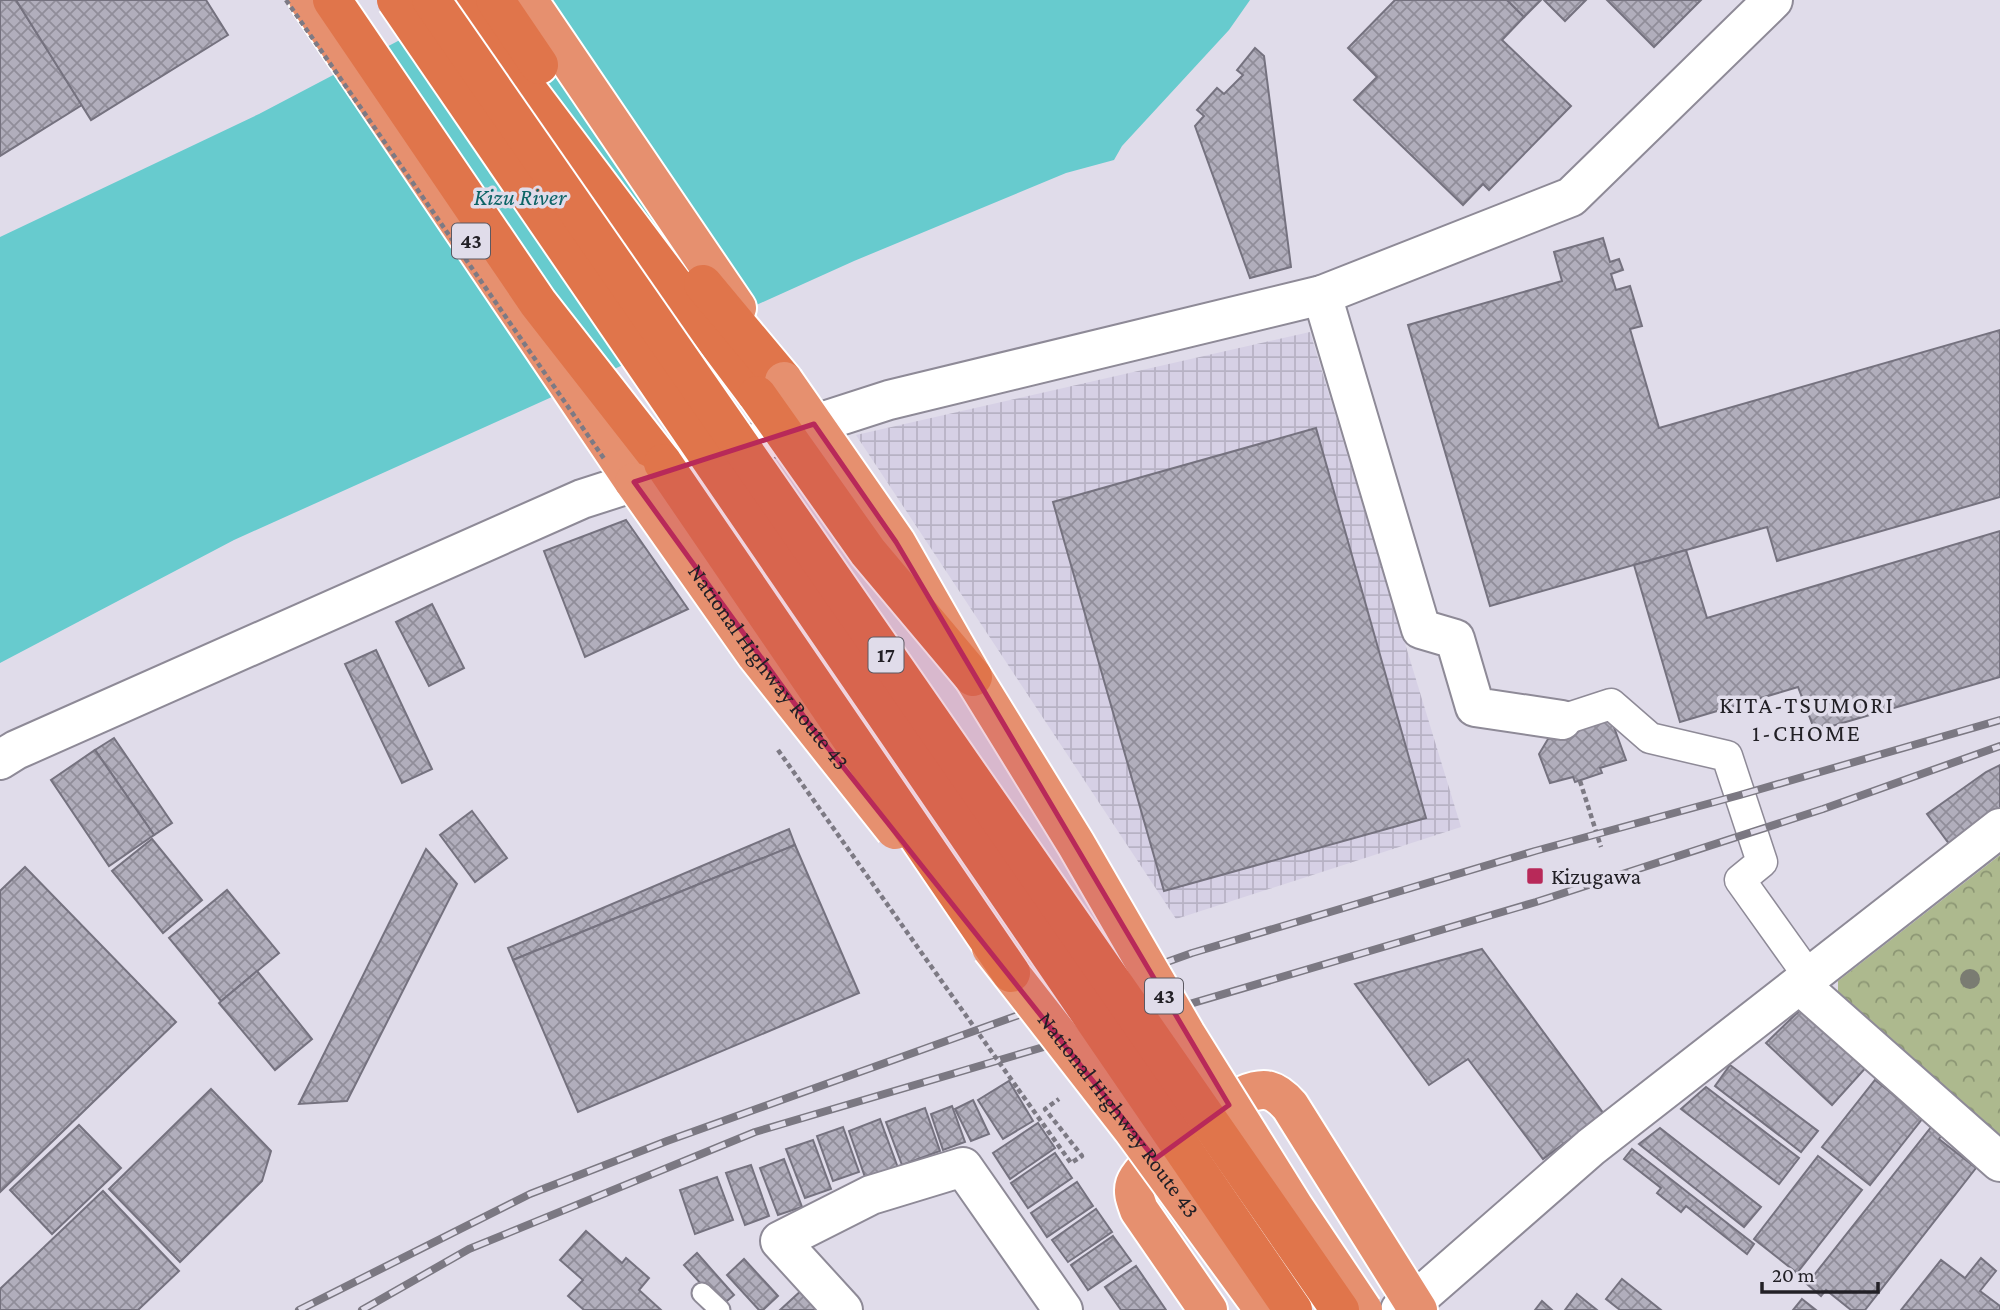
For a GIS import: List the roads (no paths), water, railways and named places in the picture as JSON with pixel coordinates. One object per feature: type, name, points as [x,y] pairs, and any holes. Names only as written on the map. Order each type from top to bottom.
[{"type":"highway","name":"National Highway Route 43","points":[[308,0],[634,482],[756,654],[1140,1139],[1264,1310]]},
{"type":"highway","points":[[332,0],[538,303],[663,463]]},
{"type":"highway","points":[[364,0],[430,108],[557,288],[663,463],[1011,973]]},
{"type":"highway","name":"17","points":[[396,0],[1293,1310]]},
{"type":"highway","name":"17","points":[[431,0],[1340,1310]]},
{"type":"highway","points":[[460,0],[757,395],[868,552],[972,677]]},
{"type":"highway","points":[[495,0],[614,171],[670,244],[784,381]]},
{"type":"highway","name":"43","points":[[528,0],[684,228],[784,381],[896,542],[972,677],[1063,823],[1234,1113],[1363,1310]]},
{"type":"highway","points":[[1208,1310],[1139,1210],[1134,1196],[1135,1184],[1150,1162],[1244,1094],[1268,1088],[1280,1095],[1290,1106],[1410,1307]]},
{"type":"street","points":[[0,760],[16,750],[582,499],[889,400],[1322,295],[1571,197],[1773,0]]},
{"type":"street","points":[[1322,295],[1421,629],[1455,639],[1475,708],[1562,720],[1611,704],[1650,738],[1727,756],[1762,862],[1740,880],[1805,982],[2000,1162]]},
{"type":"street","points":[[1410,1307],[1591,1147],[2000,828]]},
{"type":"street","points":[[843,1310],[773,1244],[871,1195],[963,1167],[1063,1310]]},
{"type":"lane","points":[[702,1293],[720,1310]]},
{"type":"water","name":"Kizu River","points":[[476,0],[1250,0],[1229,30],[1122,146],[1114,160],[1066,173],[854,261],[234,540],[0,663],[0,237],[259,114]]},
{"type":"railway","points":[[299,1310],[530,1194],[667,1141],[1192,953],[1535,851],[2000,720]]},
{"type":"railway","points":[[362,1310],[469,1249],[755,1132],[1536,902],[1823,809],[2000,746]]},
{"type":"place","name":"Kizugawa","points":[[1535,876]]},
{"type":"district","name":"KITA-TSUMORI 1-CHOME","points":[[1807,719]]}]
